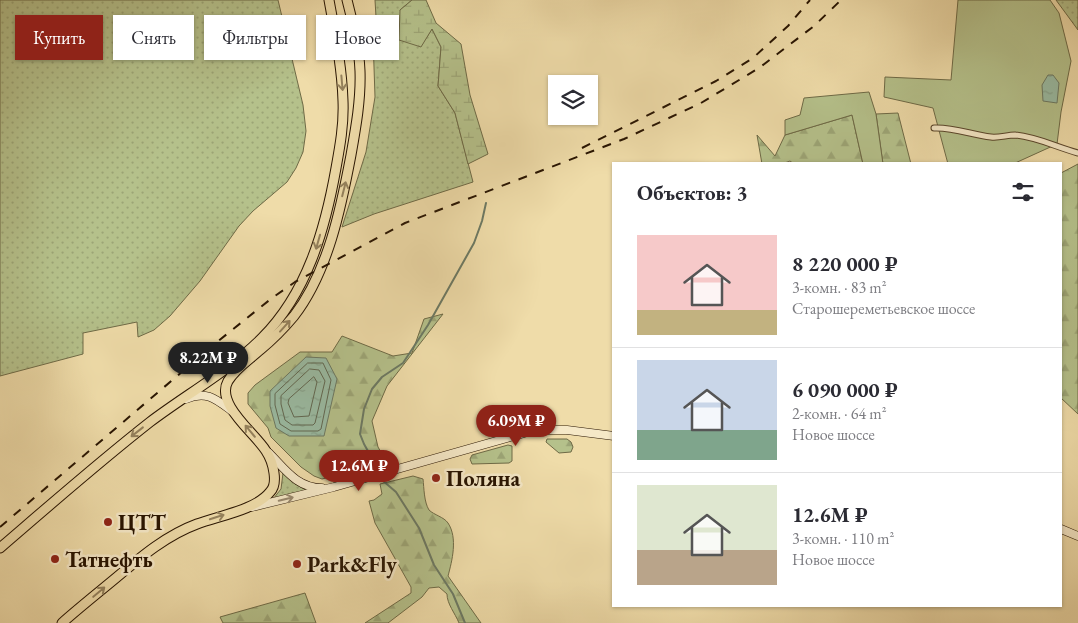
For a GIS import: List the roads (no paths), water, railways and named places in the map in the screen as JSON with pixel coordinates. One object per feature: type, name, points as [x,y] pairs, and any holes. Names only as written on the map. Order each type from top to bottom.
[{"type":"main road","points":[[0,548],[128,439],[228,367],[262,339],[290,303],[313,261],[329,206],[341,145],[343,121],[342,82],[329,0]]},
{"type":"main road","points":[[334,487],[315,488],[298,482],[266,450],[234,412],[227,399],[226,388],[227,382],[236,371],[262,349],[294,315],[316,279],[328,247],[345,186],[360,92],[358,53],[347,0]]},
{"type":"main road","points":[[177,404],[198,395],[205,395],[234,412]]},
{"type":"main road","points":[[62,623],[143,555],[163,541],[195,524],[238,510],[334,487],[535,430],[567,430],[612,436]]},
{"type":"main road","points":[[238,510],[265,497],[271,491],[275,477],[271,460],[266,450]]},
{"type":"main road","points":[[1062,529],[1078,536]]},
{"type":"street","points":[[934,128],[946,128],[993,137],[1013,135],[1046,141],[1060,148],[1078,153]]},
{"type":"water","points":[[1048,75],[1053,75],[1059,83],[1057,103],[1043,101],[1042,85]]},
{"type":"water","points":[[306,357],[326,358],[337,379],[324,436],[289,436],[276,428],[270,406],[270,391]]},
{"type":"waterway","points":[[378,469],[360,434],[364,409],[372,389],[382,377],[403,363],[428,325],[474,243],[486,203]]},
{"type":"waterway","points":[[382,480],[396,492],[419,528],[434,565],[453,594],[465,623]]},
{"type":"railway","points":[[582,148],[716,81],[753,58],[788,26],[810,0]]},
{"type":"railway","points":[[0,527],[217,342],[295,282],[405,223],[624,139],[701,103],[759,68],[814,26],[841,0]]},
{"type":"place","name":"Поляна","points":[[436,478]]},
{"type":"place","name":"ЦТТ","points":[[108,522]]},
{"type":"place","name":"Татнефть","points":[[55,559]]},
{"type":"place","name":"Park&Fly","points":[[297,564]]}]
